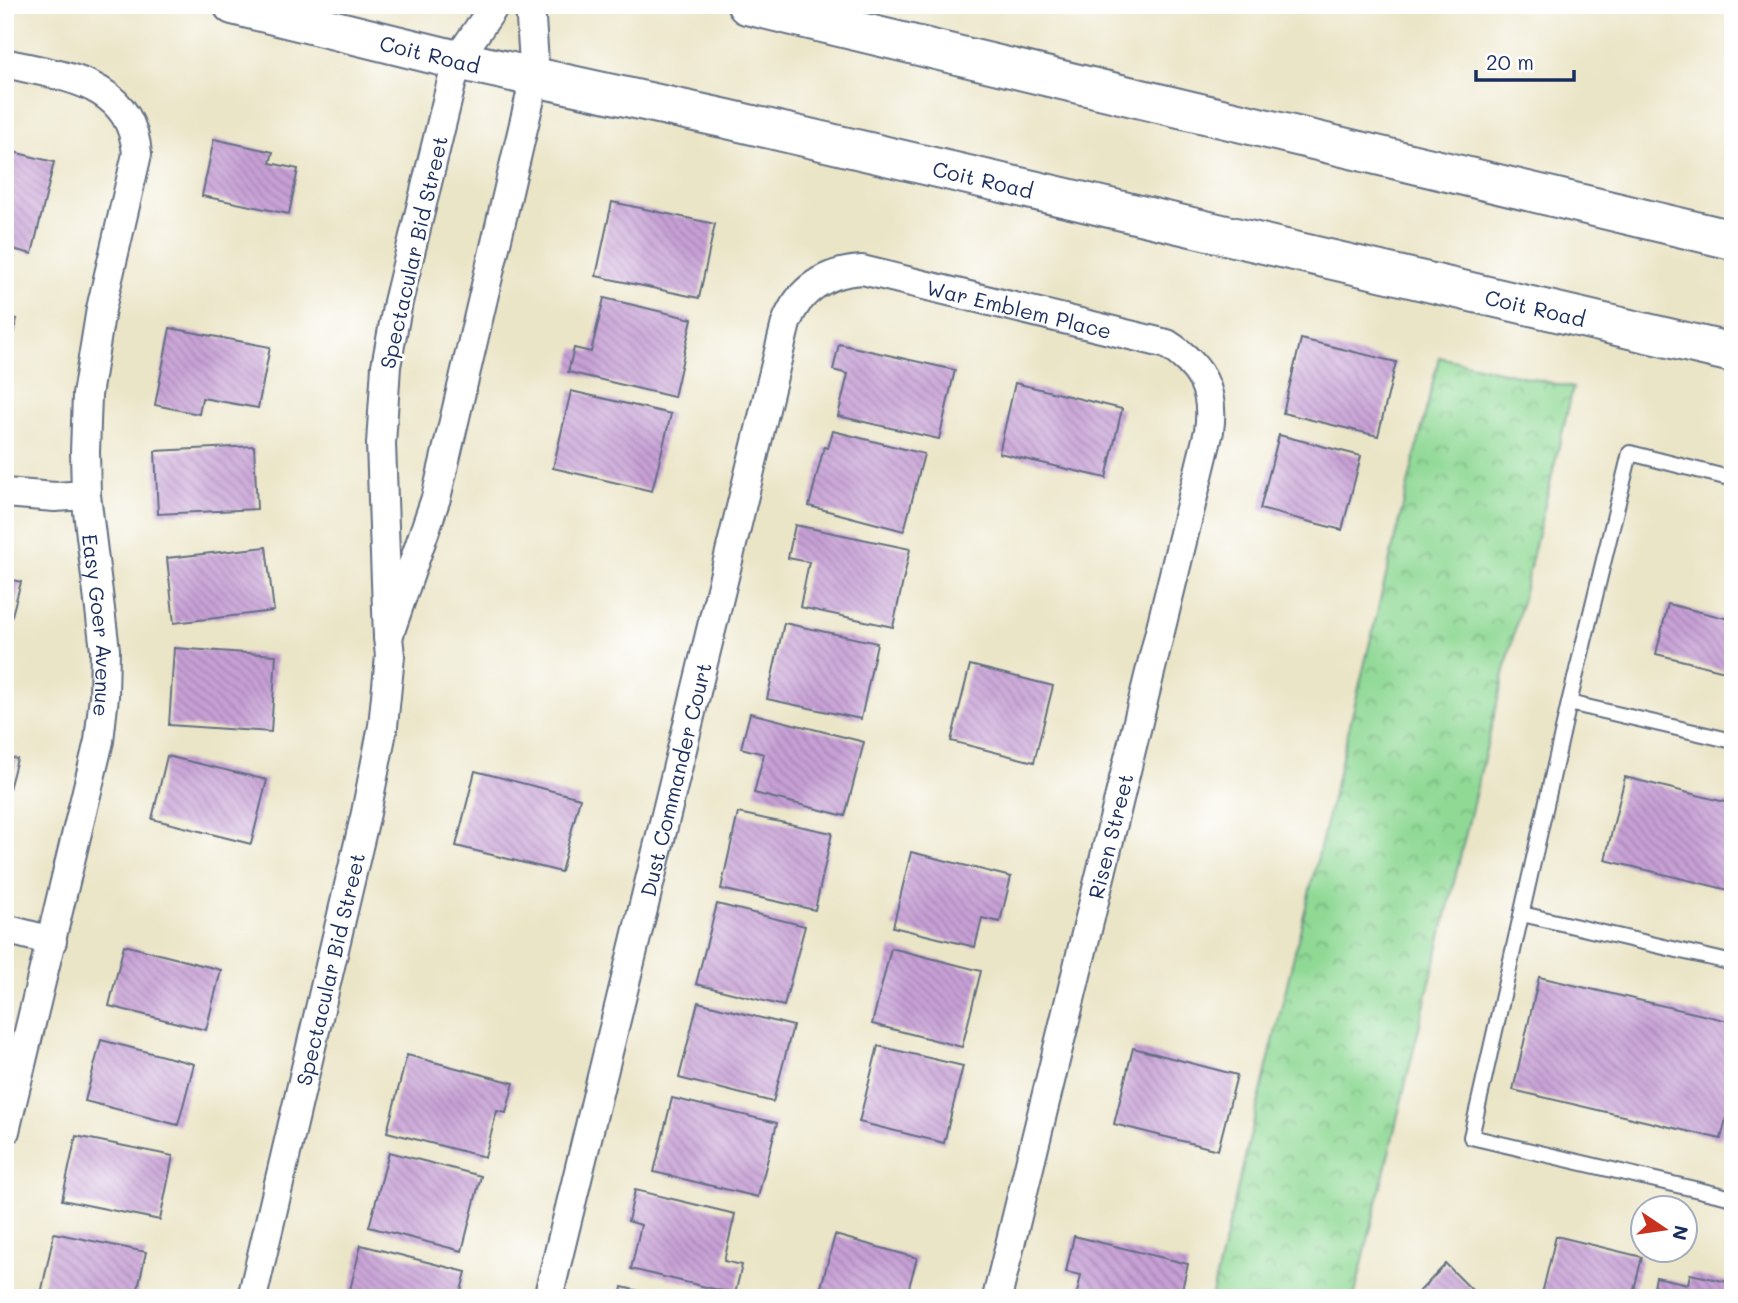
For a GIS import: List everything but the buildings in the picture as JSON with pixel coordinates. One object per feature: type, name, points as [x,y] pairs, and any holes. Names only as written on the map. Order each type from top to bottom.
[{"type":"main road","name":"Coit Road","points":[[233,5],[457,60],[727,119],[1733,353]]},
{"type":"main road","points":[[747,5],[1733,240]]},
{"type":"street","name":"Spectacular Bid Street","points":[[252,1298],[366,813],[383,726],[390,656],[382,444],[386,366],[398,302],[457,60],[495,5]]},
{"type":"street","name":"Spectacular Bid Street","points":[[388,637],[436,498],[535,77],[530,5]]},
{"type":"street","name":"Easy Goer Avenue","points":[[5,63],[97,87],[112,98],[126,116],[136,145],[135,168],[101,309],[91,366],[85,452],[91,545],[103,628],[104,696],[95,763],[5,1131]]},
{"type":"street","name":"War Emblem Place","points":[[826,277],[848,271],[871,271],[1153,340],[1167,344],[1183,354],[1201,375]]},
{"type":"street","name":"Dust Commander Court","points":[[548,1298],[786,323],[800,298],[809,288],[826,277]]},
{"type":"street","name":"Risen Street","points":[[998,1298],[1209,431],[1210,402],[1201,375]]},
{"type":"street","points":[[5,493],[55,497],[86,495]]},
{"type":"street","points":[[5,929],[52,941]]},
{"type":"lane","points":[[1733,479],[1630,453],[1569,703],[1471,1137],[1733,1198]]},
{"type":"lane","points":[[1569,703],[1733,741]]},
{"type":"lane","points":[[1522,914],[1733,963]]},
{"type":"green space","points":[[1439,357],[1573,388],[1354,1298],[1211,1298]]}]
